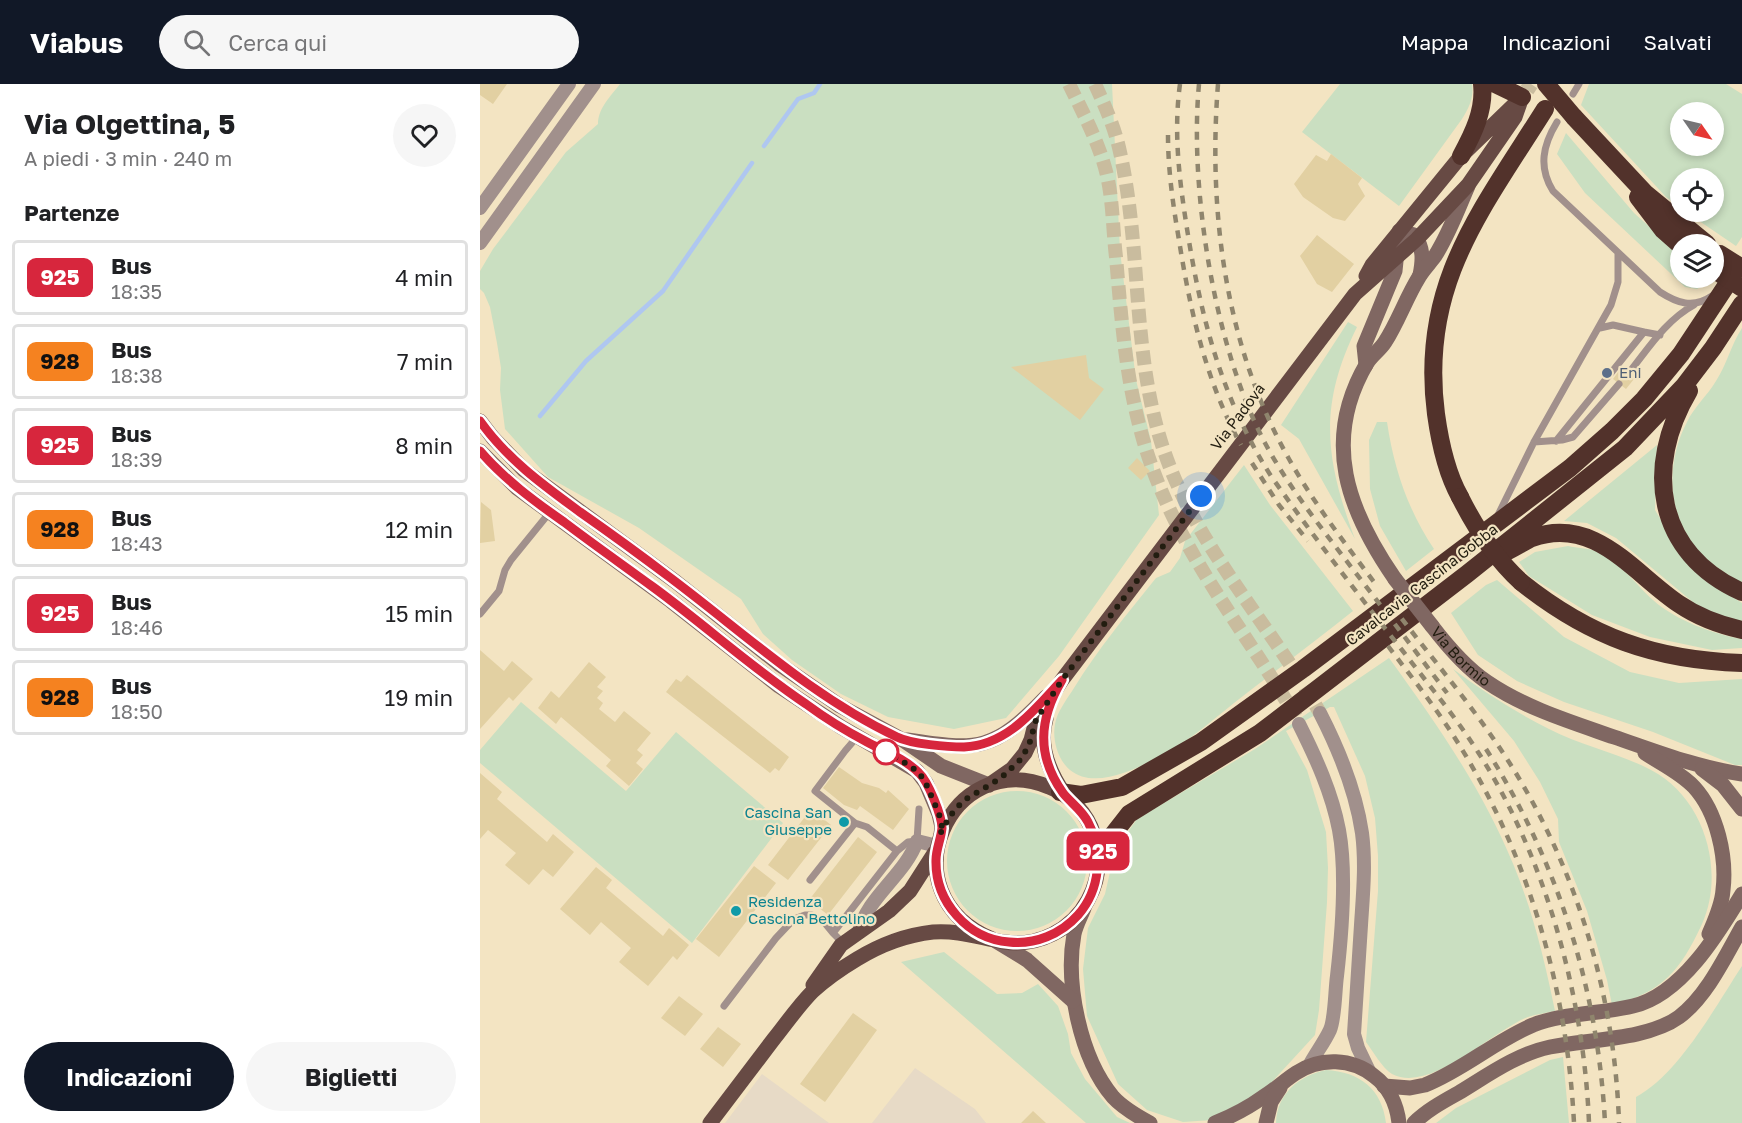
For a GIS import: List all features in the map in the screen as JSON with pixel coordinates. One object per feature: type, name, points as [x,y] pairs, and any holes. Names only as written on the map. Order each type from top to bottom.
[{"type":"highway","points":[[1461,156],[1473,134],[1478,118],[1482,100],[1482,84]]},
{"type":"highway","points":[[1495,84],[1524,94]]},
{"type":"highway","points":[[1546,84],[1630,179],[1691,234]]},
{"type":"highway","points":[[1551,116],[1502,175],[1456,258],[1443,297],[1436,341],[1434,393],[1437,423],[1445,458],[1460,497],[1487,543],[1521,582],[1562,612],[1587,626],[1639,648],[1672,657],[1742,663]]},
{"type":"highway","points":[[1630,179],[1638,197],[1670,236]]},
{"type":"highway","points":[[1724,259],[1742,268]]},
{"type":"highway","points":[[1724,271],[1734,287]]},
{"type":"highway","name":"Cavalcavia Cascina Gobba","points":[[1064,795],[1081,795],[1122,787],[1192,748],[1263,699],[1570,468],[1644,399],[1734,287]]},
{"type":"highway","name":"Cavalcavia Cascina Gobba","points":[[1098,863],[1111,837],[1129,814],[1260,733],[1467,574],[1625,448],[1684,386],[1742,304]]},
{"type":"highway","points":[[1727,328],[1682,403],[1671,428],[1663,458],[1663,488],[1668,517],[1689,553],[1715,577],[1742,592]]},
{"type":"highway","points":[[1467,574],[1535,537],[1561,534],[1585,537],[1610,548],[1683,607],[1709,620],[1742,630]]},
{"type":"main road","points":[[1359,289],[1372,265],[1461,156],[1524,94]]},
{"type":"main road","name":"Via Padova","points":[[989,785],[1012,769],[1025,753],[1036,720],[1062,680],[1359,289],[1416,239],[1468,185],[1515,117],[1524,94]]},
{"type":"main road","name":"Via Bormio","points":[[1468,185],[1457,215],[1439,249],[1420,275],[1385,342],[1366,365],[1349,407],[1344,454],[1345,467],[1351,499],[1359,519],[1395,579],[1432,626],[1466,665],[1496,688],[1547,712],[1630,742],[1695,764],[1742,774]]},
{"type":"main road","points":[[1399,231],[1411,234],[1416,239],[1422,252],[1420,275]]},
{"type":"main road","points":[[1397,256],[1399,231]]},
{"type":"main road","name":"Via Bormio","points":[[1366,365],[1364,346],[1395,271],[1397,256]]},
{"type":"main road","points":[[480,421],[524,470],[676,582],[779,664],[850,712],[900,739],[949,771],[989,785]]},
{"type":"main road","points":[[480,451],[512,484],[677,605],[779,686],[921,775],[939,814],[942,827],[937,872],[944,897],[959,919],[969,927],[1009,947],[1073,1001]]},
{"type":"main road","points":[[900,739],[951,746],[971,746],[990,742],[1010,732],[1022,722],[1062,680]]},
{"type":"main road","name":"Via Padova","points":[[1053,696],[1044,725],[1043,745],[1064,795]]},
{"type":"main road","points":[[1630,742],[1693,786],[1707,806],[1714,822],[1724,869],[1723,892],[1707,939],[1691,966]]},
{"type":"main road","name":"Via Bormio","points":[[1695,764],[1724,785],[1742,809]]},
{"type":"main road","points":[[797,1010],[831,957],[838,938],[859,932],[889,911],[910,891],[930,863],[956,808],[971,795],[989,785],[1021,780],[1041,784],[1064,795],[1083,813],[1093,832],[1098,863],[1095,886],[1074,932],[1072,961],[1073,1001],[1081,1030],[1095,1068],[1104,1084],[1121,1105],[1150,1123]]},
{"type":"main road","points":[[1384,1086],[1410,1088],[1431,1083],[1519,1032],[1541,1023],[1642,1004],[1670,988],[1691,966],[1718,934],[1742,894]]},
{"type":"main road","points":[[710,1123],[812,993],[857,959],[891,942],[935,932],[965,933],[1003,942],[1027,942],[1049,936],[1069,924],[1085,907]]},
{"type":"main road","points":[[1414,1123],[1434,1108],[1527,1054],[1553,1047],[1647,1032],[1672,1022],[1688,1009],[1704,989],[1742,927]]},
{"type":"main road","points":[[1266,1123],[1271,1102],[1286,1082],[1295,1073],[1325,1062],[1345,1063],[1370,1073],[1384,1086],[1396,1107],[1399,1123]]},
{"type":"main road","points":[[1215,1123],[1248,1107],[1286,1082]]},
{"type":"street","points":[[480,208],[569,84]]},
{"type":"street","points":[[480,243],[594,84]]},
{"type":"street","points":[[1320,713],[1347,778],[1362,835],[1365,874],[1354,1034],[1370,1073]]},
{"type":"street","points":[[1299,724],[1320,768],[1332,801],[1339,831],[1342,866],[1339,951],[1330,1029],[1309,1066]]},
{"type":"street","points":[[859,932],[866,914],[912,855],[917,841],[939,840]]},
{"type":"lane","points":[[1574,94],[1579,84]]},
{"type":"lane","points":[[1551,116],[1544,148],[1545,168],[1550,186],[1660,292],[1680,303],[1694,304]]},
{"type":"lane","points":[[1493,525],[1534,442],[1600,328],[1615,297],[1618,282],[1618,253]]},
{"type":"lane","points":[[1628,374],[1677,316],[1694,304],[1734,287]]},
{"type":"lane","points":[[1600,328],[1613,325],[1660,334]]},
{"type":"lane","points":[[1556,441],[1644,332]]},
{"type":"lane","points":[[1534,442],[1567,439],[1578,433],[1619,384]]},
{"type":"lane","points":[[480,614],[499,591],[505,570],[511,560],[550,512]]},
{"type":"lane","points":[[857,737],[815,791],[855,823],[867,827],[897,851]]},
{"type":"lane","points":[[724,1006],[776,938],[794,919],[812,915],[824,922],[838,938],[897,851],[908,842],[917,841],[919,809]]},
{"type":"lane","points":[[810,880],[855,823]]},
{"type":"shaded area","points":[[915,1068],[975,1109],[986,1123],[872,1123]]},
{"type":"shaded area","points":[[762,1074],[829,1123],[725,1123]]},
{"type":"green space","points":[[620,84],[1112,84],[1120,251],[1136,380],[1151,441],[1159,515],[1059,656],[1006,718],[954,729],[888,717],[841,694],[792,660],[763,634],[741,599],[639,528],[548,477],[505,429],[500,390],[501,368],[490,307],[480,289],[480,271],[493,249],[566,152],[598,124],[603,107]]},
{"type":"green space","points":[[1340,84],[1472,84],[1472,98],[1465,115],[1399,206],[1302,132]]},
{"type":"green space","points":[[1589,84],[1726,84],[1742,94],[1742,237],[1736,246],[1724,238],[1724,234],[1718,234],[1701,222],[1724,222],[1724,168],[1670,168],[1670,200],[1581,105]]},
{"type":"green space","points":[[1566,133],[1634,213],[1670,245],[1670,273],[1585,193],[1557,154]]},
{"type":"green space","points":[[1348,322],[1357,327],[1344,356],[1336,382],[1331,408],[1330,433],[1337,483],[1355,539],[1299,439],[1281,425]]},
{"type":"green space","points":[[1742,328],[1742,584],[1707,559],[1690,540],[1677,512],[1672,482],[1676,451],[1687,422],[1720,375]]},
{"type":"green space","points":[[1377,422],[1387,422],[1403,488],[1434,549],[1406,571],[1380,526],[1370,489],[1369,440]]},
{"type":"green space","points":[[1657,445],[1655,510],[1685,560],[1704,579],[1742,603],[1742,621],[1706,613],[1616,538],[1587,523],[1564,521]]},
{"type":"green space","points":[[1244,465],[1270,505],[1353,611],[1174,749],[1122,773],[1100,778],[1079,775],[1066,766],[1057,749],[1054,730],[1060,710],[1093,659],[1134,605],[1156,578],[1170,572],[1180,558],[1185,541]]},
{"type":"green space","points":[[1568,546],[1593,550],[1604,555],[1672,614],[1719,634],[1742,639],[1742,648],[1712,650],[1650,637],[1592,615],[1529,576],[1519,562],[1535,552]]},
{"type":"green space","points":[[1497,580],[1564,637],[1630,672],[1679,683],[1742,679],[1742,765],[1735,765],[1653,732],[1564,702],[1517,681],[1478,655],[1451,613],[1486,585]]},
{"type":"green space","points":[[1389,658],[1458,758],[1502,838],[1533,919],[1555,1011],[1528,1017],[1513,1024],[1461,1058],[1425,1076],[1408,1078],[1392,1074],[1378,1059],[1366,1042],[1378,891],[1375,818],[1365,776],[1334,707],[1330,707],[1286,731],[1307,770],[1326,832],[1327,902],[1315,1035],[1270,1084],[1242,1106],[1212,1120],[1183,1122],[1147,1110],[1118,1084],[1087,1016],[1083,969],[1088,928],[1105,894],[1115,850],[1137,819],[1255,749]]},
{"type":"green space","points":[[1453,669],[1524,716],[1549,729],[1651,770],[1669,782],[1685,798],[1697,817],[1705,837],[1712,881],[1709,903],[1702,924],[1686,955],[1668,977],[1657,986],[1630,1000],[1612,1005],[1587,911],[1559,842],[1558,819],[1540,782],[1514,741]]},
{"type":"green space","points":[[521,702],[626,791],[676,732],[783,823],[692,943],[480,763],[480,750]]},
{"type":"green space","points":[[1017,791],[1044,797],[1056,803],[1066,812],[1075,822],[1081,834],[1087,861],[1081,888],[1075,900],[1066,910],[1056,919],[1044,925],[1017,931],[990,925],[978,919],[968,910],[959,900],[953,888],[947,861],[953,834],[959,822],[968,812],[978,803],[990,797]]},
{"type":"green space","points":[[944,952],[997,994],[1022,993],[1038,984],[1058,1006],[1068,1034],[1071,1053],[1085,1079],[1117,1117],[1130,1123],[1086,1123],[901,962]]},
{"type":"green space","points":[[1742,966],[1742,1123],[1636,1123],[1636,1097],[1667,1073],[1681,1056]]},
{"type":"green space","points":[[1563,1057],[1569,1123],[1436,1123],[1456,1108],[1550,1060]]},
{"type":"green space","points":[[1326,1070],[1349,1074],[1367,1085],[1380,1101],[1386,1123],[1276,1123],[1280,1103],[1291,1087],[1307,1077]]},
{"type":"building","points":[[480,84],[507,84],[493,104],[480,95]]},
{"type":"building","points":[[1331,154],[1362,178],[1358,184],[1365,196],[1345,221],[1333,218],[1303,197],[1294,184],[1316,155],[1327,161]]},
{"type":"building","points":[[1317,235],[1354,264],[1332,292],[1317,284],[1300,256]]},
{"type":"building","points":[[1086,355],[1089,378],[1104,389],[1080,420],[1011,367]]},
{"type":"building","points":[[1621,368],[1634,379],[1626,389],[1613,379]]},
{"type":"building","points":[[1137,458],[1150,471],[1141,480],[1128,468]]},
{"type":"building","points":[[481,502],[491,510],[495,541],[480,543]]},
{"type":"building","points":[[480,650],[504,671],[512,661],[533,679],[513,701],[509,697],[480,729]]},
{"type":"building","points":[[589,662],[606,677],[597,687],[603,691],[597,698],[603,703],[599,709],[615,722],[624,711],[651,733],[637,750],[643,755],[636,763],[643,769],[629,786],[606,766],[611,760],[561,717],[556,724],[538,708],[551,691],[559,698]]},
{"type":"building","points":[[687,675],[789,757],[779,771],[775,768],[770,773],[666,692],[676,679],[681,682]]},
{"type":"building","points":[[839,767],[862,783],[879,788],[886,793],[888,790],[909,809],[893,830],[860,806],[857,810],[844,805],[823,788]]},
{"type":"building","points":[[480,773],[502,792],[497,799],[547,842],[553,834],[574,852],[553,877],[543,869],[529,885],[505,865],[516,853],[488,830],[480,839]]},
{"type":"building","points":[[811,809],[831,825],[788,880],[768,865]]},
{"type":"building","points":[[858,837],[877,852],[828,915],[809,900]]},
{"type":"building","name":"Residenza Cascina Bettolino","points":[[754,866],[776,883],[719,957],[696,939]]},
{"type":"building","points":[[596,867],[612,880],[606,888],[663,936],[669,928],[689,945],[677,960],[673,956],[648,986],[619,962],[631,948],[601,922],[590,935],[560,909]]},
{"type":"building","points":[[679,996],[703,1014],[685,1036],[661,1018]]},
{"type":"building","points":[[853,1013],[877,1030],[825,1102],[800,1084]]},
{"type":"building","points":[[718,1027],[741,1044],[723,1067],[700,1049]]},
{"type":"building","points":[[1033,1111],[1046,1123],[1021,1123]]},
{"type":"waterway","points":[[764,146],[798,99],[814,93],[820,84]]},
{"type":"waterway","points":[[540,416],[586,361],[663,291],[752,163]]},
{"type":"tunnel","points":[[1069,84],[1097,143],[1108,180],[1127,364],[1140,428],[1153,469],[1187,544],[1296,717]]},
{"type":"tunnel","points":[[1095,84],[1113,126],[1127,187],[1144,364],[1159,435],[1173,474],[1210,545],[1320,713]]},
{"type":"tunnel","points":[[1527,90],[1531,84]]},
{"type":"railway","points":[[1180,84],[1177,141],[1185,216],[1200,299],[1227,390],[1254,448],[1271,476],[1335,564],[1460,726],[1502,793],[1542,883],[1570,979],[1586,1076],[1589,1123]]},
{"type":"railway","points":[[1199,84],[1198,172],[1202,219],[1220,316],[1232,362],[1247,405],[1265,443],[1292,488],[1447,693]]},
{"type":"railway","points":[[1218,84],[1216,180],[1219,229],[1236,324],[1250,371],[1267,416],[1298,475],[1329,522],[1374,582]]},
{"type":"railway","points":[[1168,135],[1175,214],[1194,319],[1218,396],[1241,445]]},
{"type":"railway","points":[[1252,463],[1279,505],[1308,541]]},
{"type":"railway","points":[[1392,606],[1500,749],[1537,811],[1557,852],[1575,896],[1601,985],[1610,1030],[1619,1123]]},
{"type":"railway","points":[[1388,646],[1453,735],[1479,779],[1522,872],[1539,921],[1563,1021],[1574,1123]]},
{"type":"railway","points":[[1486,749],[1534,836],[1570,928],[1594,1024],[1605,1123]]},
{"type":"bus line","name":"925","points":[[480,421],[524,470],[704,603],[779,664],[850,712],[900,739],[951,746],[971,746],[990,742],[1010,732],[1028,717],[1062,680],[1053,696],[1044,725],[1043,745],[1046,757],[1064,794],[1083,813],[1096,842],[1097,875],[1095,886],[1085,907],[1059,931],[1027,942],[1003,942],[980,934],[969,927],[951,908],[939,885],[936,859],[942,827],[939,814],[921,775],[912,767],[841,728],[779,686],[694,618],[518,488],[480,451]]},
{"type":"place","name":"Eni","points":[[1607,373]]},
{"type":"place","name":"Cascina San Giuseppe","points":[[844,822]]},
{"type":"place","name":"Residenza Cascina Bettolino","points":[[736,911]]},
{"type":"route","points":[[886,752],[912,767],[924,779],[939,814],[942,827],[940,834],[950,816],[963,801],[980,789],[996,782],[1021,759],[1029,745],[1036,720],[1062,680],[1201,496]]}]
